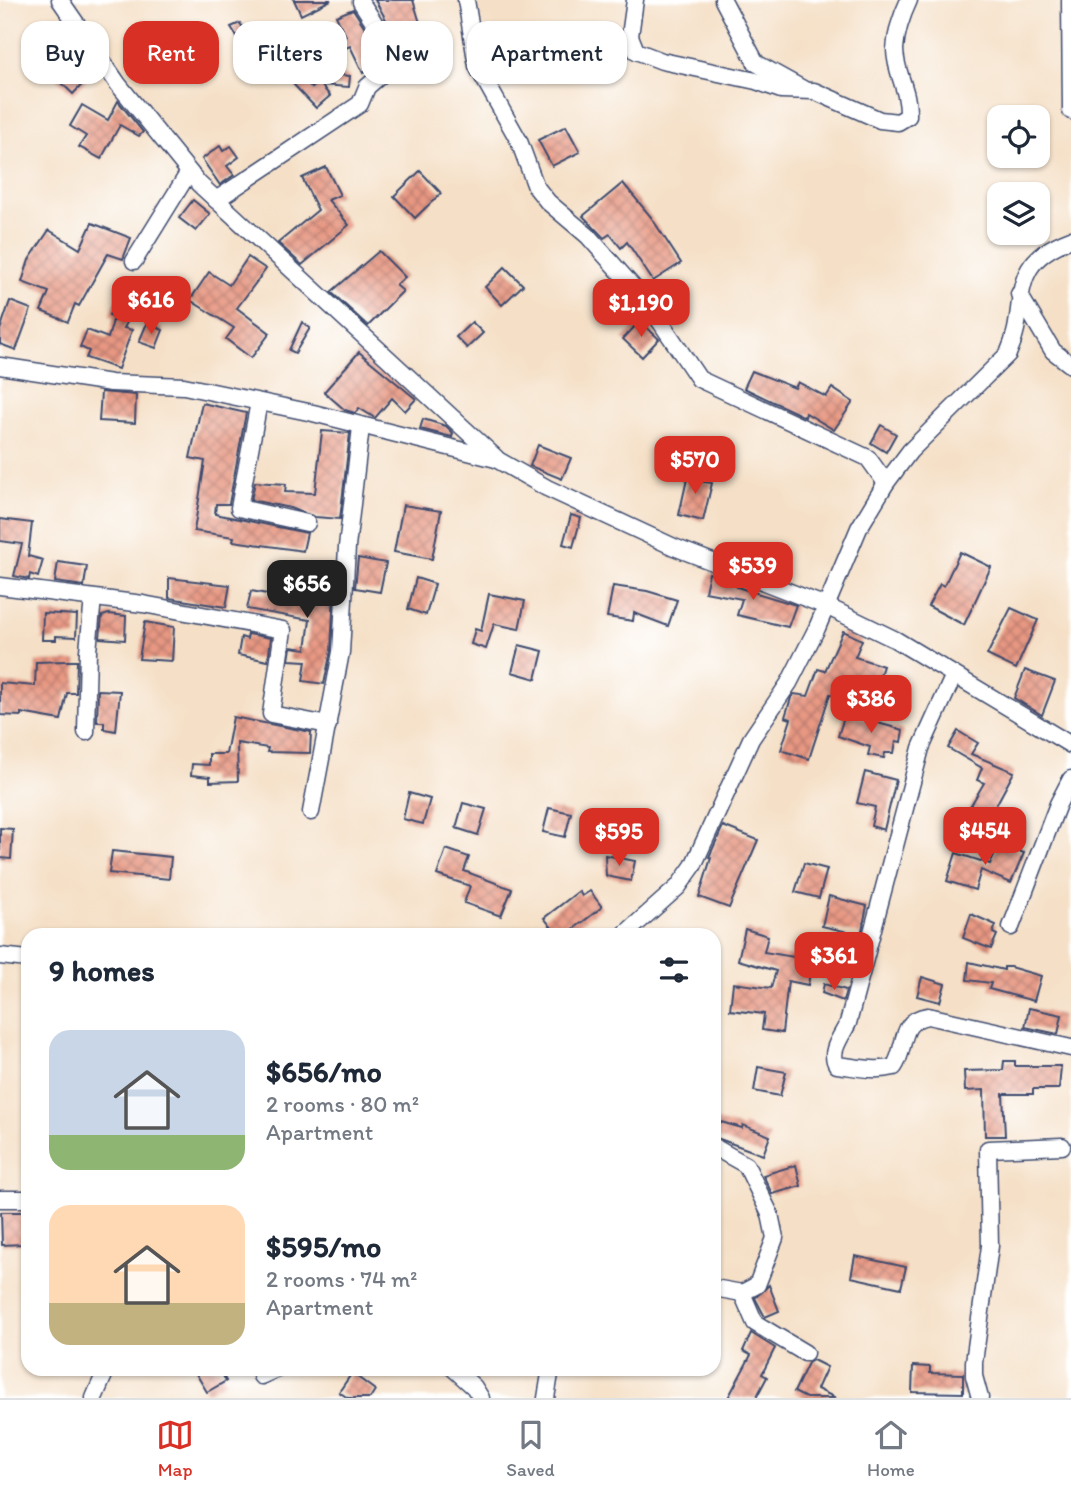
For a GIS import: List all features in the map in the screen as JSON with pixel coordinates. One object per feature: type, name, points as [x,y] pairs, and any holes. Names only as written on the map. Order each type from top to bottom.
[{"type":"street","points":[[60,0],[118,84],[189,172],[496,458],[547,488],[674,547],[826,606],[896,640],[1071,745]]},
{"type":"street","points":[[466,0],[477,66],[519,141],[536,187],[548,202],[588,236],[649,305],[699,379],[869,458],[886,483]]},
{"type":"street","points":[[635,0],[630,36],[636,51],[662,61],[756,80],[781,90],[805,90]]},
{"type":"street","points":[[723,0],[757,62],[805,90],[846,102],[880,120],[898,122],[908,116],[908,95],[895,50],[901,17],[909,0]]},
{"type":"street","points":[[1070,0],[1071,111]]},
{"type":"street","points":[[216,200],[360,104],[368,87],[390,67],[388,44],[362,2]]},
{"type":"street","points":[[134,261],[189,172]]},
{"type":"street","points":[[632,928],[678,887],[693,866],[751,739],[789,683],[859,528],[886,483],[919,442],[1008,354],[1017,335],[1019,294],[1025,274],[1042,254],[1071,239]]},
{"type":"street","points":[[1019,294],[1053,351],[1071,365]]},
{"type":"street","points":[[0,366],[111,383],[184,386],[496,458]]},
{"type":"street","points":[[259,402],[239,509],[307,523]]},
{"type":"street","points":[[311,812],[341,652],[347,547],[362,427]]},
{"type":"street","points":[[0,586],[93,598],[283,630],[271,714],[327,725]]},
{"type":"street","points":[[86,732],[88,651],[93,598]]},
{"type":"street","points":[[954,676],[921,748],[848,1023],[833,1054],[834,1060],[837,1065],[883,1070],[894,1067],[908,1026],[917,1017],[928,1016],[1071,1048]]},
{"type":"street","points":[[1011,927],[1058,804],[1071,779]]},
{"type":"street","points":[[0,956],[21,958]]},
{"type":"street","points":[[979,1398],[974,1362],[990,1245],[988,1149],[1062,1146]]},
{"type":"street","points":[[721,1151],[746,1166],[770,1214],[775,1238],[769,1260],[757,1285],[742,1293],[721,1289]]},
{"type":"street","points":[[0,1199],[21,1199]]},
{"type":"street","points":[[742,1293],[755,1324],[805,1353]]},
{"type":"street","points":[[94,1398],[104,1376]]},
{"type":"street","points":[[462,1376],[481,1398]]},
{"type":"street","points":[[546,1398],[550,1376]]},
{"type":"building","points":[[294,0],[331,0],[301,15]]},
{"type":"building","points":[[375,0],[413,0],[419,21],[387,21]]},
{"type":"building","points":[[353,9],[361,21],[361,69],[350,46],[347,47],[347,21],[338,21],[336,16]]},
{"type":"building","points":[[347,76],[350,76],[349,87],[321,85],[330,96],[316,108],[294,85],[308,84],[312,88],[317,84],[347,84]]},
{"type":"building","points":[[62,84],[82,84],[73,94]]},
{"type":"building","points":[[118,101],[143,132],[139,136],[120,125],[101,159],[79,147],[86,136],[70,126],[82,105],[108,120]]},
{"type":"building","points":[[566,126],[580,152],[552,166],[538,140]]},
{"type":"building","points":[[220,146],[223,151],[231,146],[239,157],[227,166],[234,175],[220,185],[202,159]]},
{"type":"building","points":[[326,167],[340,195],[328,200],[349,225],[302,265],[278,243],[318,210],[302,178]]},
{"type":"building","points":[[420,171],[441,193],[415,218],[394,196]]},
{"type":"building","points":[[623,183],[651,217],[681,263],[653,281],[627,242],[621,248],[610,234],[604,238],[583,216]]},
{"type":"building","points":[[193,200],[210,214],[196,231],[179,218]]},
{"type":"building","points":[[92,223],[131,238],[123,259],[108,254],[79,306],[75,304],[68,322],[41,311],[49,292],[22,282],[29,260],[49,230],[80,249]]},
{"type":"building","points":[[379,251],[405,277],[396,285],[403,291],[368,326],[331,292]]},
{"type":"building","points":[[248,257],[266,269],[237,308],[270,333],[251,358],[226,339],[234,328],[190,300],[209,272],[229,285]]},
{"type":"building","points":[[505,267],[523,285],[502,305],[485,287]]},
{"type":"building","points":[[124,287],[141,296],[124,328],[132,330],[118,369],[86,358],[89,351],[80,347],[87,330],[108,338],[114,317],[109,315]]},
{"type":"building","points":[[173,294],[184,300],[175,315],[164,309]]},
{"type":"building","points":[[10,301],[31,309],[16,350],[0,344],[0,330]]},
{"type":"building","points":[[640,321],[659,339],[642,357],[623,339]]},
{"type":"building","points":[[302,322],[310,328],[295,353],[289,350]]},
{"type":"building","points":[[472,322],[483,333],[467,348],[456,337]]},
{"type":"building","points":[[147,323],[163,330],[156,348],[139,342]]},
{"type":"building","points":[[359,352],[416,399],[405,411],[392,398],[375,418],[359,408],[355,413],[345,410],[324,392]]},
{"type":"building","points":[[752,371],[795,388],[798,382],[826,397],[832,388],[853,402],[834,430],[806,413],[805,417],[744,388]]},
{"type":"building","points":[[101,392],[136,395],[135,423],[99,421]]},
{"type":"building","points":[[202,403],[246,413],[229,504],[216,504],[215,514],[307,533],[303,551],[233,541],[234,537],[194,531],[205,461],[190,458]]},
{"type":"building","points":[[423,419],[446,426],[453,433],[452,437],[420,429]]},
{"type":"building","points":[[881,425],[896,434],[886,452],[871,443]]},
{"type":"building","points":[[322,431],[350,433],[340,519],[315,517],[290,508],[251,500],[255,482],[286,484],[285,492],[315,493]]},
{"type":"building","points":[[538,445],[571,458],[562,479],[530,466]]},
{"type":"building","points":[[689,470],[706,474],[704,482],[712,483],[703,521],[679,515]]},
{"type":"building","points":[[403,505],[441,511],[432,559],[394,552]]},
{"type":"building","points":[[571,515],[581,518],[573,547],[563,544]]},
{"type":"building","points":[[0,519],[32,523],[28,556],[43,560],[38,577],[30,574],[29,579],[14,576],[22,544],[0,541]]},
{"type":"building","points":[[960,552],[991,567],[964,625],[928,606],[940,584],[944,586]]},
{"type":"building","points":[[358,558],[386,563],[380,592],[355,588]]},
{"type":"building","points":[[58,562],[87,566],[84,586],[55,582]]},
{"type":"building","points":[[308,567],[335,571],[331,651],[324,684],[303,681],[306,661],[289,660],[291,647],[306,649],[310,620],[247,609],[251,591],[304,601]]},
{"type":"building","points":[[709,573],[738,583],[737,587],[796,605],[788,627],[737,615],[742,599],[705,592]]},
{"type":"building","points":[[169,578],[230,585],[226,607],[169,598]]},
{"type":"building","points":[[416,578],[435,584],[426,615],[408,609]]},
{"type":"building","points":[[613,586],[647,591],[677,600],[668,626],[634,613],[633,621],[607,617]]},
{"type":"building","points":[[489,594],[525,601],[519,629],[494,624],[486,649],[471,644],[475,629],[481,631]]},
{"type":"building","points":[[1011,608],[1038,620],[1016,669],[987,655]]},
{"type":"building","points":[[43,613],[77,615],[76,637],[56,636],[56,640],[42,640]]},
{"type":"building","points":[[102,616],[126,616],[125,640],[100,638]]},
{"type":"building","points":[[145,622],[174,627],[172,661],[139,659]]},
{"type":"building","points":[[843,631],[862,640],[855,657],[883,666],[875,690],[840,679],[834,695],[830,694],[809,759],[781,750],[791,719],[785,717],[791,698],[794,694],[808,696],[818,669],[825,671]]},
{"type":"building","points":[[248,634],[271,638],[268,661],[238,655],[241,637],[247,639]]},
{"type":"building","points":[[519,645],[543,651],[536,679],[512,672]]},
{"type":"building","points":[[77,661],[76,693],[67,693],[61,720],[21,713],[21,716],[0,715],[0,683],[35,686],[36,662]]},
{"type":"building","points":[[1025,670],[1055,681],[1042,715],[1014,698]]},
{"type":"building","points":[[98,690],[120,691],[116,731],[104,729],[104,722],[97,722]]},
{"type":"building","points":[[845,714],[903,730],[901,742],[896,741],[894,753],[885,753],[884,758],[868,755],[870,747],[838,736]]},
{"type":"building","points":[[233,717],[311,732],[310,753],[267,752],[268,748],[237,743],[238,781],[210,782],[210,777],[191,775],[192,764],[209,765],[209,754],[226,754]]},
{"type":"building","points":[[958,731],[978,743],[971,754],[1014,772],[987,822],[968,810],[984,783],[977,780],[982,768],[948,748]]},
{"type":"building","points":[[865,772],[896,780],[884,830],[871,826],[875,807],[857,803]]},
{"type":"building","points":[[409,793],[430,799],[423,824],[403,819]]},
{"type":"building","points":[[463,803],[486,809],[478,835],[456,828]]},
{"type":"building","points":[[549,808],[571,813],[565,837],[543,832]]},
{"type":"building","points":[[723,826],[758,840],[729,908],[699,897],[711,858],[709,857]]},
{"type":"building","points":[[0,828],[13,829],[11,859],[0,858]]},
{"type":"building","points":[[999,843],[1024,853],[1011,883],[981,870],[975,890],[947,881],[956,853],[990,864]]},
{"type":"building","points":[[446,849],[469,857],[464,871],[512,889],[501,916],[464,903],[470,886],[437,875]]},
{"type":"building","points":[[112,851],[171,857],[169,879],[109,873]]},
{"type":"building","points":[[605,855],[635,861],[631,881],[606,876]]},
{"type":"building","points":[[804,863],[827,869],[819,898],[795,892]]},
{"type":"building","points":[[579,891],[582,896],[590,891],[602,907],[575,928],[552,928],[544,918]]},
{"type":"building","points":[[829,896],[867,906],[861,935],[822,926]]},
{"type":"building","points":[[971,914],[996,925],[993,933],[997,935],[991,949],[963,938]]},
{"type":"building","points":[[745,929],[768,936],[764,952],[812,960],[808,985],[788,981],[782,1033],[762,1030],[764,1014],[730,1010],[733,983],[771,988],[776,971],[738,960]]},
{"type":"building","points":[[969,962],[1004,970],[1004,967],[1010,967],[1041,976],[1034,1001],[989,989],[991,983],[967,980]]},
{"type":"building","points":[[922,977],[945,984],[940,1002],[917,996]]},
{"type":"building","points":[[824,984],[846,990],[843,1001],[822,993]]},
{"type":"building","points":[[1029,1008],[1062,1015],[1058,1034],[1025,1027]]},
{"type":"building","points":[[1004,1061],[1015,1061],[1015,1066],[1061,1066],[1059,1089],[1033,1089],[1033,1094],[1003,1094],[1005,1136],[985,1136],[984,1090],[965,1091],[964,1071],[1003,1070]]},
{"type":"building","points":[[758,1067],[786,1072],[780,1096],[754,1091]]},
{"type":"building","points":[[721,1122],[742,1128],[743,1125],[770,1136],[763,1155],[721,1140]]},
{"type":"building","points":[[796,1165],[801,1186],[772,1194],[763,1175]]},
{"type":"building","points":[[1,1212],[21,1212],[21,1244],[2,1245]]},
{"type":"building","points":[[855,1256],[906,1267],[901,1288],[851,1277]]},
{"type":"building","points":[[769,1285],[779,1311],[765,1317],[755,1298]]},
{"type":"building","points":[[751,1333],[775,1348],[762,1374],[767,1377],[756,1398],[728,1398],[751,1355],[743,1351]]},
{"type":"building","points":[[813,1360],[827,1367],[817,1389],[836,1398],[806,1398],[794,1392],[808,1363]]},
{"type":"building","points":[[913,1366],[930,1367],[930,1373],[963,1374],[963,1393],[912,1392]]},
{"type":"building","points":[[197,1376],[223,1376],[226,1381],[207,1392]]},
{"type":"building","points":[[350,1376],[356,1376],[375,1390],[370,1398],[348,1398],[339,1392]]}]
